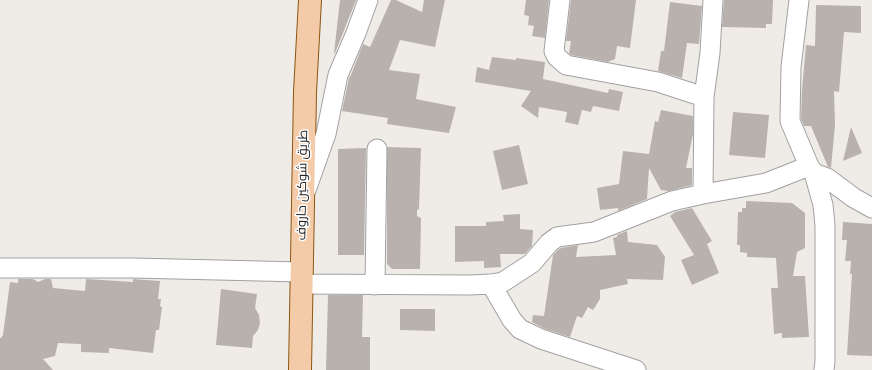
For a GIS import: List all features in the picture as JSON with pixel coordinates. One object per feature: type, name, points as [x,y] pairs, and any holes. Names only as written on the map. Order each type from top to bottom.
[{"type":"main road","name":"طريق شوكين حاروف","points":[[300,370],[304,92],[310,0]]},
{"type":"street","points":[[303,197],[326,134],[338,75],[368,0]]},
{"type":"street","points":[[560,0],[554,51],[557,57],[566,65],[658,82],[704,97]]},
{"type":"street","points":[[703,194],[704,97],[710,53],[713,0]]},
{"type":"street","points":[[799,0],[791,67],[790,121],[812,169],[823,205],[825,226],[824,370]]},
{"type":"street","points":[[375,286],[376,149]]},
{"type":"street","points":[[0,268],[133,268],[301,278],[375,286],[491,284],[503,282],[519,273],[532,263],[549,243],[557,238],[594,232],[672,201],[766,183],[812,169],[854,198],[872,208]]},
{"type":"street","points":[[491,284],[512,320],[520,329],[541,339],[636,370]]},
{"type":"building","points":[[340,0],[356,0],[334,53]]},
{"type":"building","points":[[391,0],[396,0],[422,12],[424,0],[445,0],[435,47],[400,40],[389,70],[420,74],[416,99],[456,107],[449,133],[387,124],[388,118],[342,111],[349,78],[363,44],[370,47]]},
{"type":"building","points":[[526,0],[549,0],[545,38],[532,36],[534,26],[528,25],[529,16],[524,15]]},
{"type":"building","points":[[571,0],[636,0],[630,48],[617,46],[615,59],[608,62],[571,55],[569,53],[571,41],[566,41]]},
{"type":"building","points":[[724,0],[773,0],[772,24],[766,24],[766,28],[722,27]]},
{"type":"building","points":[[670,2],[702,6],[699,44],[687,43],[682,78],[658,71],[661,51],[664,51]]},
{"type":"building","points":[[816,5],[861,6],[861,33],[844,32],[839,92],[834,91],[835,125],[831,168],[828,167],[811,126],[804,126],[801,119],[806,45],[815,46]]},
{"type":"building","points":[[492,57],[516,60],[516,58],[545,62],[543,79],[608,93],[609,89],[623,92],[619,111],[593,106],[591,112],[582,110],[578,125],[565,122],[567,112],[539,107],[538,118],[521,106],[531,91],[475,82],[477,67],[489,70]]},
{"type":"building","points":[[661,110],[693,116],[693,134],[686,168],[692,168],[692,185],[669,191],[661,190],[649,168],[647,199],[618,211],[618,208],[600,210],[597,188],[619,184],[623,151],[649,154],[655,121],[658,122]]},
{"type":"building","points":[[733,112],[769,115],[765,158],[729,155]]},
{"type":"building","points":[[851,127],[862,153],[843,161]]},
{"type":"building","points":[[519,145],[528,184],[502,190],[493,151]]},
{"type":"building","points":[[387,147],[421,148],[419,209],[417,210],[417,216],[421,218],[420,269],[392,269],[387,264]]},
{"type":"building","points":[[366,148],[364,255],[338,255],[338,149]]},
{"type":"building","points":[[746,201],[792,203],[805,213],[805,248],[797,252],[793,276],[805,276],[809,337],[782,338],[782,333],[774,334],[771,288],[778,288],[776,258],[747,257],[747,253],[740,252],[740,245],[737,245],[738,212],[742,212],[742,208],[746,208]]},
{"type":"building","points":[[692,208],[712,241],[707,244],[719,273],[692,285],[681,260],[694,255],[670,216],[675,212]]},
{"type":"building","points":[[520,214],[520,229],[533,230],[532,246],[525,254],[500,254],[501,267],[484,268],[484,261],[455,262],[455,226],[486,226],[486,222],[504,221],[503,215]]},
{"type":"building","points":[[843,222],[872,224],[872,356],[847,355],[852,274],[850,274],[851,261],[845,261],[847,240],[842,240]]},
{"type":"building","points":[[627,231],[628,242],[657,245],[665,257],[663,280],[627,279],[628,284],[600,290],[600,299],[593,310],[588,307],[582,318],[577,316],[570,337],[545,329],[532,322],[533,315],[544,316],[553,255],[557,251],[561,248],[578,245],[576,257],[616,255],[613,238]]},
{"type":"building","points":[[18,279],[33,279],[38,282],[45,279],[51,279],[53,288],[85,291],[86,279],[133,282],[133,279],[160,281],[158,299],[161,299],[160,306],[162,307],[159,330],[156,330],[153,353],[109,348],[109,353],[81,352],[81,344],[58,343],[55,356],[43,359],[53,370],[0,370],[0,338],[3,335],[10,282],[18,283]]},
{"type":"building","points":[[221,289],[257,294],[255,308],[259,315],[260,323],[258,330],[253,336],[252,348],[216,345]]},
{"type":"building","points":[[328,295],[363,295],[362,337],[370,337],[370,370],[326,370]]},
{"type":"building","points":[[400,309],[435,309],[435,331],[400,330]]}]
